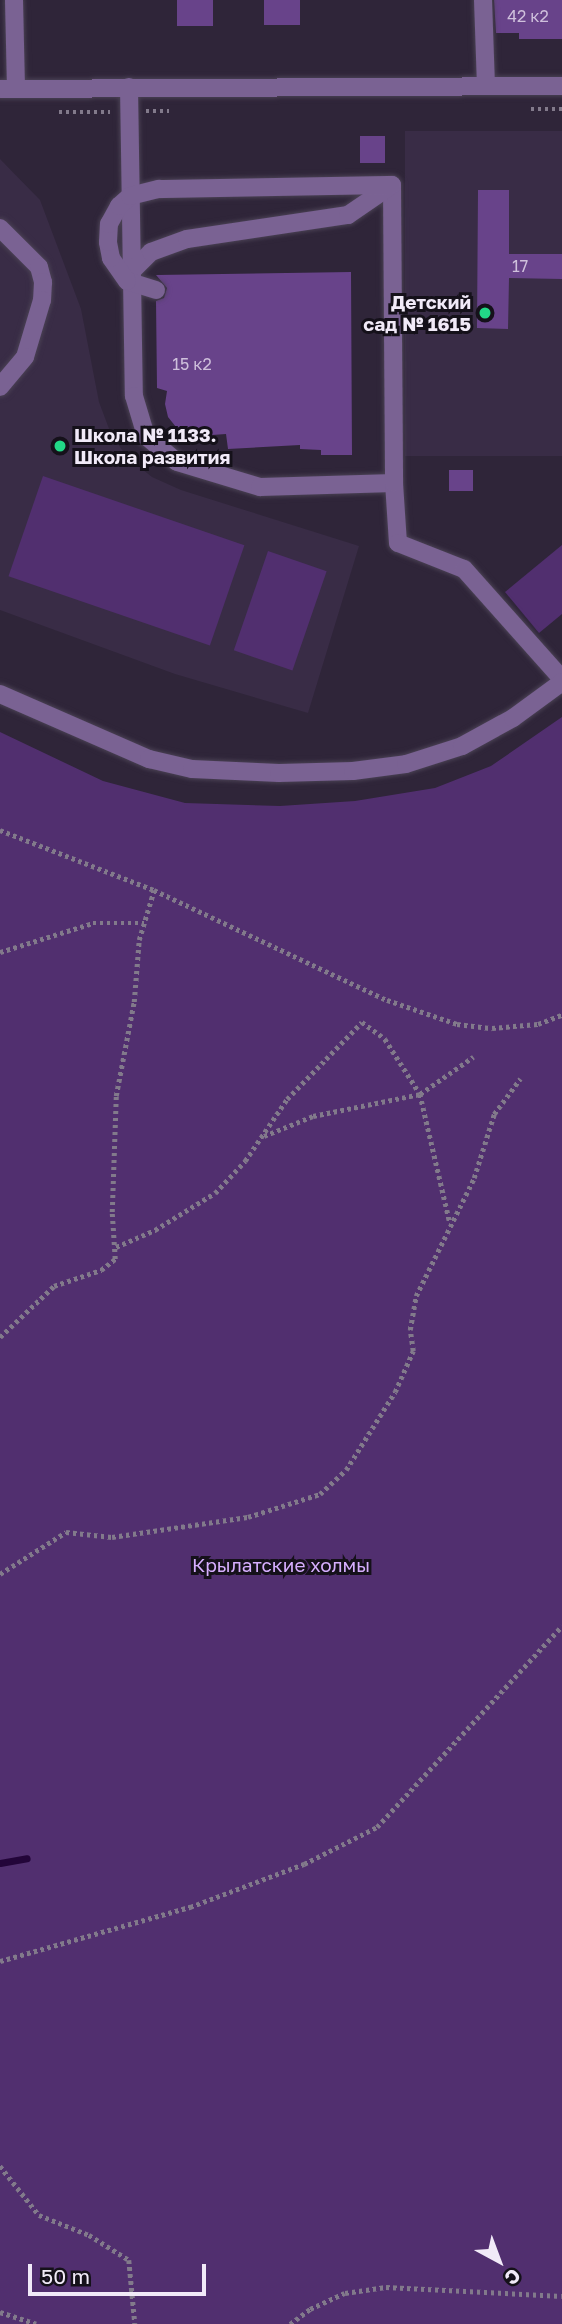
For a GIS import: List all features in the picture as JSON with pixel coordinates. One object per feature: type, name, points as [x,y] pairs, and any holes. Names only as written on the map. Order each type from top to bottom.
[{"type":"street","points":[[14,0],[8,88],[486,84],[562,86]]},
{"type":"street","points":[[483,0],[486,84]]},
{"type":"street","points":[[129,87],[134,396],[146,436],[177,462],[260,487],[394,483]]},
{"type":"street","points":[[132,271],[151,252],[187,239],[348,215],[391,185]]},
{"type":"street","points":[[156,290],[127,281],[111,258],[107,242],[109,225],[119,206],[130,196],[159,189],[391,185]]},
{"type":"street","points":[[0,694],[149,759],[192,769],[279,773],[352,771],[407,764],[462,746],[513,718],[562,681],[464,569],[398,543],[394,483],[391,185]]},
{"type":"street","points":[[0,228],[39,267],[43,282],[42,300],[25,358],[0,387]]},
{"type":"path","points":[[0,830],[154,890],[387,1000],[457,1024],[492,1028],[538,1024],[562,1015]]},
{"type":"path","points":[[0,1337],[54,1286],[101,1270],[115,1259],[112,1212],[116,1096],[134,1002],[144,923],[154,890]]},
{"type":"path","points":[[0,952],[93,923],[144,923]]},
{"type":"path","points":[[116,1247],[155,1230],[215,1193],[262,1137],[287,1099],[362,1022],[385,1039],[420,1094],[451,1225]]},
{"type":"path","points":[[262,1137],[313,1116],[420,1094],[472,1057]]},
{"type":"path","points":[[0,1574],[66,1532],[112,1537],[248,1517],[320,1494],[346,1470],[395,1392],[413,1351],[411,1330],[416,1296],[474,1178],[494,1114],[520,1079]]},
{"type":"path","points":[[0,1961],[190,1907],[304,1864],[377,1826],[562,1626]]},
{"type":"path","points":[[0,2166],[40,2215],[89,2235],[129,2260],[135,2324]]},
{"type":"path","points":[[290,2324],[310,2309],[345,2293],[386,2287],[562,2296]]},
{"type":"path","points":[[0,2312],[36,2324]]},
{"type":"shaded area","name":"Детский сад № 1615","points":[[405,131],[562,131],[562,456],[405,456]]},
{"type":"shaded area","name":"Школа № 1133. Школа развития","points":[[0,159],[40,200],[81,309],[99,402],[111,434],[127,457],[152,477],[181,490],[359,546],[308,713],[175,674],[0,610]]},
{"type":"green space","points":[[43,476],[244,545],[210,646],[8,576]]},
{"type":"green space","points":[[562,545],[562,614],[539,633],[505,592]]},
{"type":"green space","points":[[268,551],[327,571],[292,670],[234,650]]},
{"type":"green space","name":"Крылатские холмы","points":[[562,717],[562,2324],[0,2324],[0,732],[103,781],[185,803],[280,806],[355,801],[435,788],[491,766]]},
{"type":"building","points":[[177,0],[213,0],[213,26],[177,26]]},
{"type":"building","points":[[264,0],[300,0],[300,25],[264,25]]},
{"type":"building","points":[[494,0],[562,0],[562,39],[519,39],[519,33],[496,33]]},
{"type":"building","points":[[360,136],[385,136],[385,163],[360,163]]},
{"type":"building","points":[[478,190],[509,190],[509,254],[562,254],[562,279],[509,278],[508,329],[477,328]]},
{"type":"building","points":[[351,272],[352,455],[321,455],[321,450],[300,449],[300,445],[228,449],[226,434],[184,437],[168,417],[165,404],[167,391],[157,388],[156,301],[164,298],[167,288],[156,275]]},
{"type":"building","points":[[449,470],[473,470],[473,491],[449,491]]},
{"type":"waterway","points":[[0,1863],[27,1858]]},
{"type":"place","name":"Детский сад № 1615","points":[[485,313]]},
{"type":"place","name":"Школа № 1133. Школа развития","points":[[60,446]]}]
